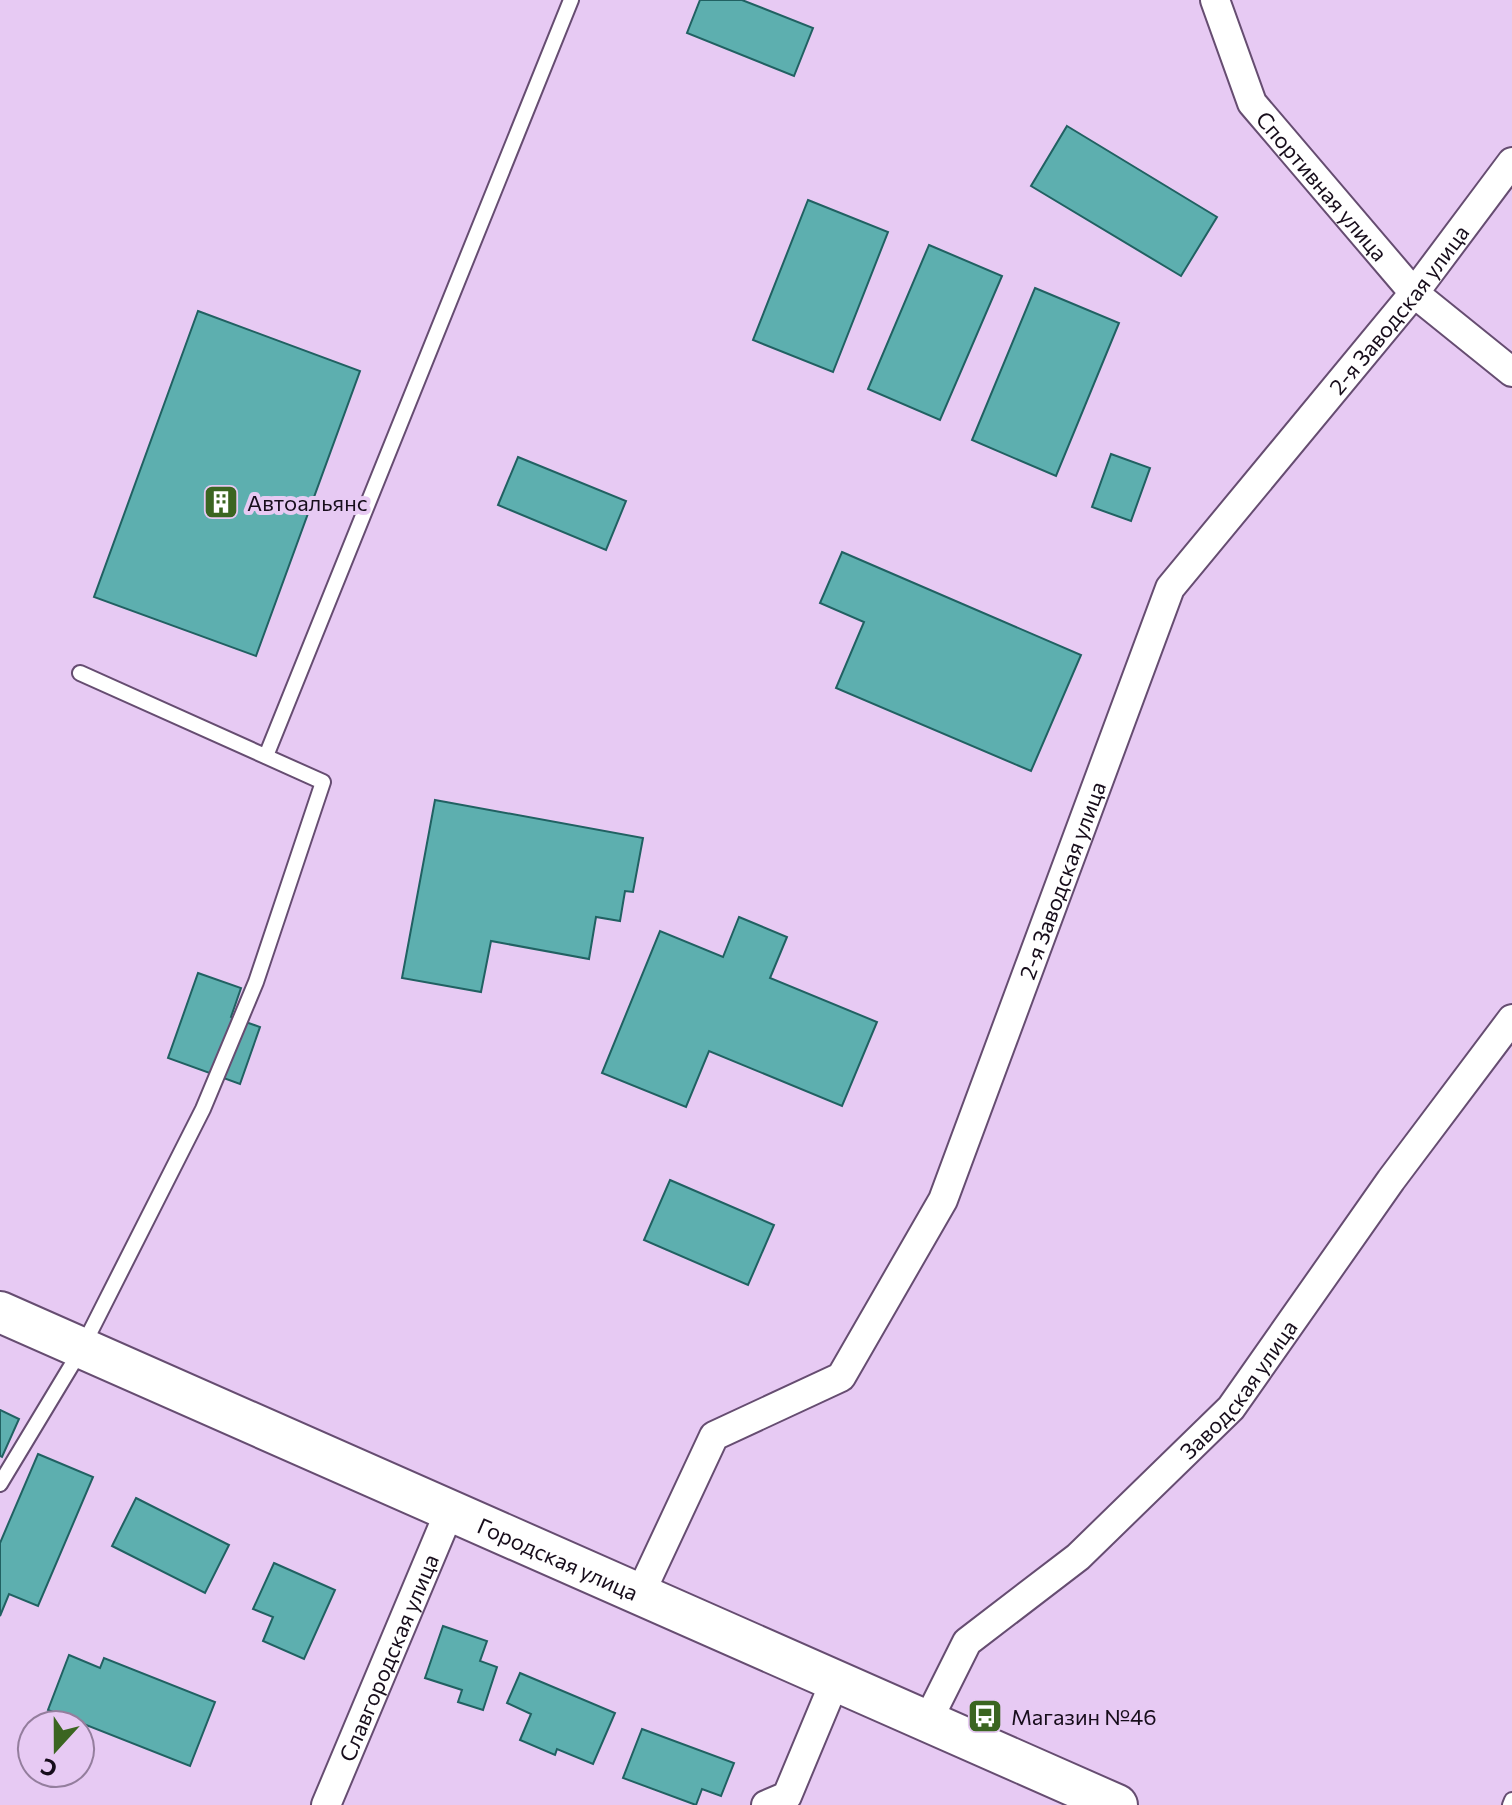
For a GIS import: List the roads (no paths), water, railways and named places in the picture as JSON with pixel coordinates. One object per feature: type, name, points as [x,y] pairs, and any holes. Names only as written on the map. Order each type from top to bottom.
[{"type":"street","name":"Спортивная улица","points":[[1215,0],[1252,103],[1414,293],[1512,372]]},
{"type":"street","name":"2-я Заводская улица","points":[[640,1594],[714,1436],[841,1377],[943,1200],[1170,588],[1414,293],[1512,162]]},
{"type":"street","name":"Заводская улица","points":[[927,1722],[967,1642],[1078,1557],[1231,1408],[1391,1180],[1512,1019]]},
{"type":"street","name":"Городская улица","points":[[0,1312],[1117,1805]]},
{"type":"street","name":"Славгородская улица","points":[[326,1805],[450,1510]]},
{"type":"street","points":[[766,1805],[787,1796],[835,1681]]},
{"type":"lane","points":[[266,756],[571,0]]},
{"type":"lane","points":[[0,1484],[82,1348],[203,1109],[256,982],[323,782],[80,673]]},
{"type":"place","name":"Автоальянс","points":[[221,502]]},
{"type":"place","name":"Магазин №46","points":[[985,1716]]}]
